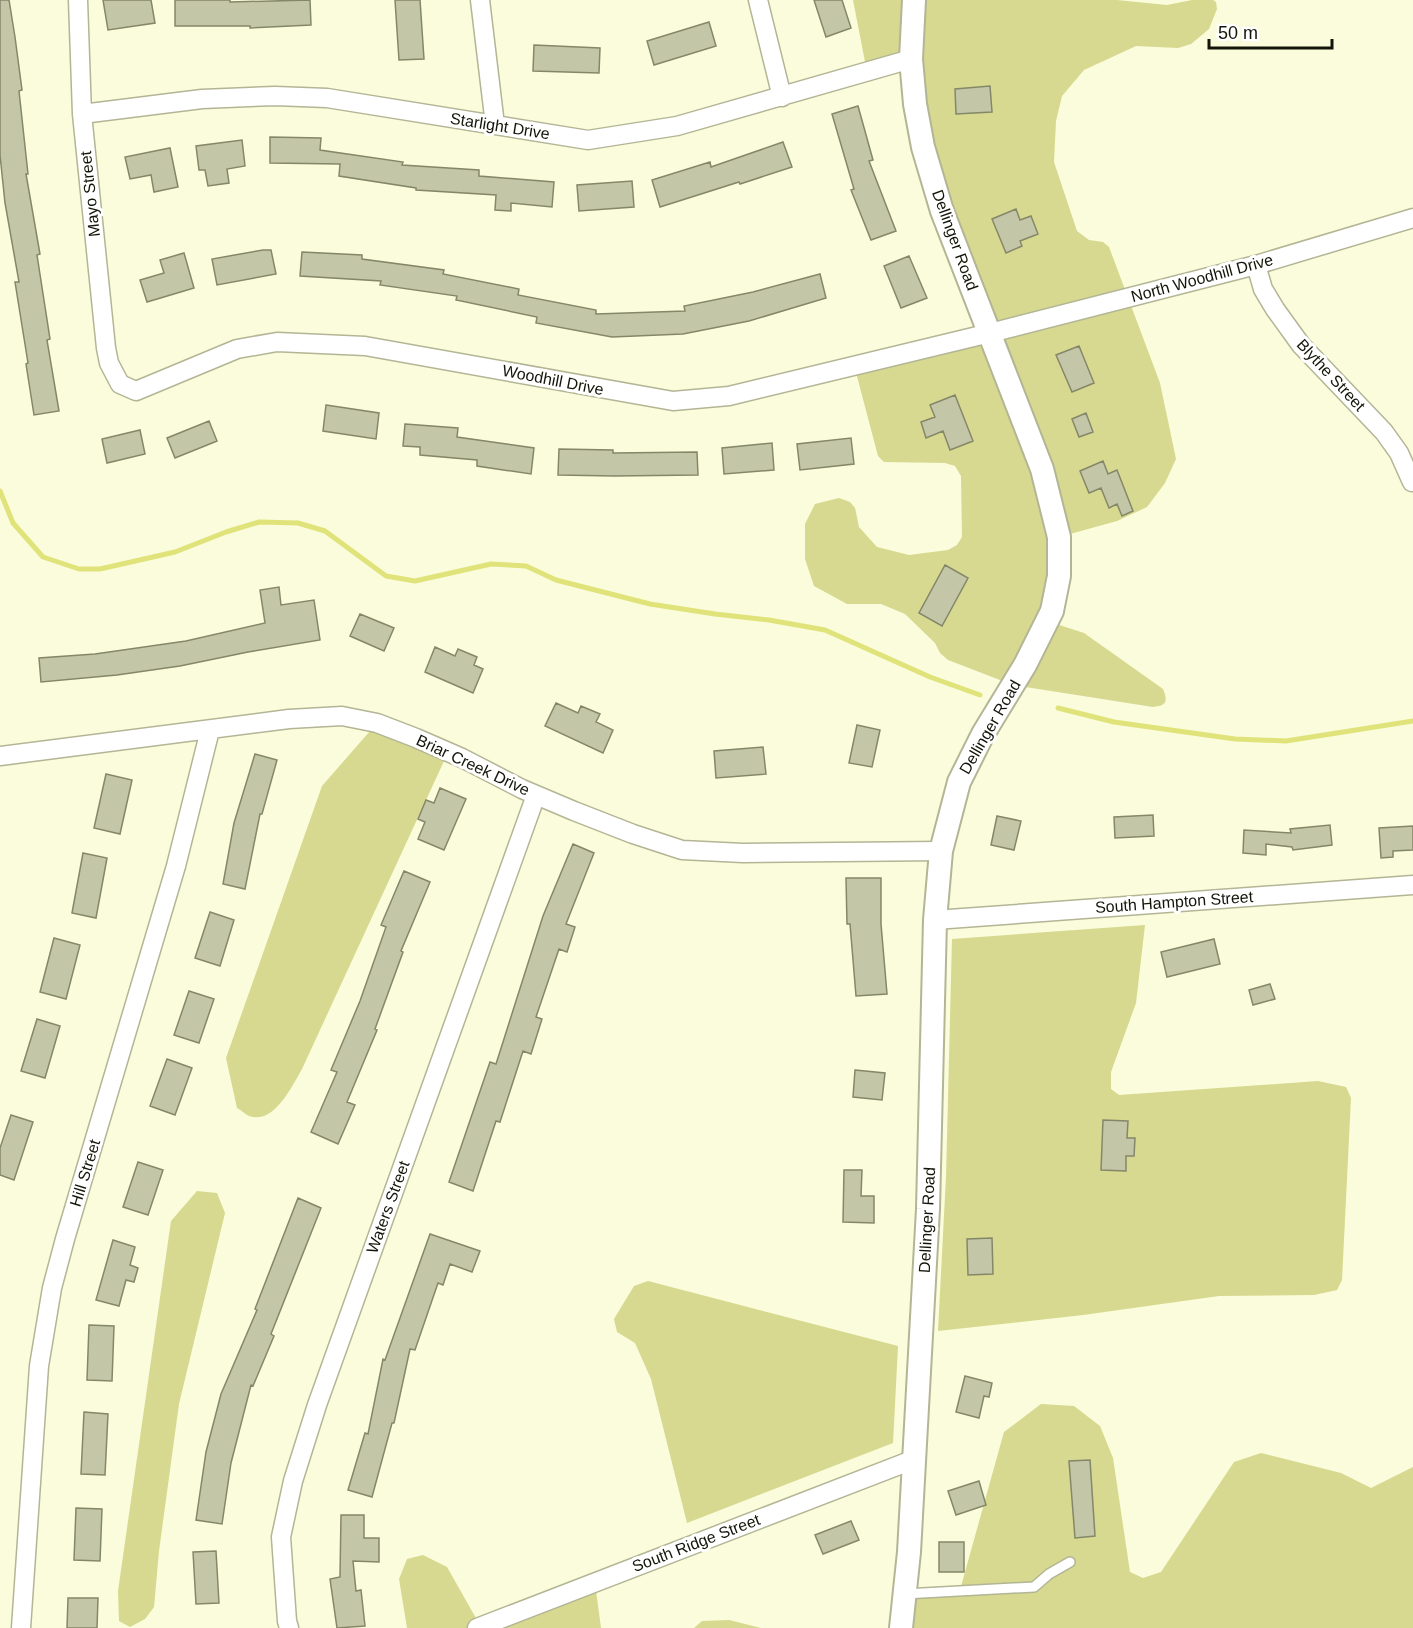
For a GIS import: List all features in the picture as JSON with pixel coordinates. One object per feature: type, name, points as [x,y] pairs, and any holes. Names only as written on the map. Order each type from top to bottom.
[{"type":"street","name":"Mayo Street","points":[[78,0],[82,114],[106,348],[109,363],[120,384]]},
{"type":"street","points":[[480,0],[495,126]]},
{"type":"street","points":[[758,0],[782,97]]},
{"type":"street","name":"Dellinger Road","points":[[901,1628],[915,1459],[929,1182],[935,920],[941,851],[959,782],[983,734],[1025,665],[1052,611],[1059,576],[1059,537],[1048,488],[1023,417],[942,211],[923,147],[915,104],[911,59],[914,0]]},
{"type":"street","name":"Starlight Drive","points":[[82,114],[202,99],[275,96],[327,98],[588,140],[677,126],[911,59]]},
{"type":"street","name":"North Woodhill Drive","points":[[990,333],[1256,265],[1413,218]]},
{"type":"street","name":"Blythe Street","points":[[1256,265],[1263,289],[1275,309],[1302,345],[1384,432],[1399,453],[1412,482]]},
{"type":"street","name":"Woodhill Drive","points":[[120,384],[136,391],[237,349],[277,342],[365,346],[673,401],[729,396],[990,333]]},
{"type":"street","name":"Briar Creek Drive","points":[[0,756],[289,719],[342,716],[377,723],[416,738],[536,795],[633,834],[682,850],[743,854],[941,851]]},
{"type":"street","name":"Hill Street","points":[[21,1628],[39,1366],[52,1288],[176,866],[210,730]]},
{"type":"street","name":"Waters Street","points":[[289,1628],[281,1537],[293,1481],[316,1405],[536,795]]},
{"type":"street","name":"South Hampton Street","points":[[935,920],[1413,885]]},
{"type":"street","name":"South Ridge Street","points":[[477,1628],[915,1459]]},
{"type":"lane","points":[[904,1594],[1034,1587],[1049,1574],[1070,1562]]},
{"type":"green space","points":[[853,0],[1117,0],[1167,5],[1192,0],[1216,2],[1217,9],[1209,29],[1191,44],[1178,48],[1136,46],[1084,70],[1062,96],[1056,121],[1054,162],[1077,231],[1089,240],[1103,242],[1109,247],[1160,383],[1176,459],[1165,483],[1147,507],[1117,521],[1059,537],[1047,621],[1084,633],[1163,689],[1166,697],[1164,704],[1153,707],[1013,685],[948,660],[940,653],[935,643],[905,614],[881,604],[847,604],[814,586],[805,559],[805,524],[815,504],[839,498],[850,502],[855,508],[859,527],[877,547],[909,555],[948,550],[957,545],[962,537],[961,476],[955,466],[945,463],[884,462],[878,456],[854,365],[990,333],[942,211],[911,60],[867,72]]},
{"type":"green space","points":[[377,723],[450,748],[302,1069],[274,1110],[258,1117],[249,1116],[237,1108],[226,1058],[322,786]]},
{"type":"green space","points":[[1145,925],[1136,1003],[1111,1072],[1111,1089],[1119,1095],[1318,1081],[1346,1087],[1351,1098],[1342,1280],[1337,1290],[1314,1295],[1219,1296],[1083,1315],[938,1331],[946,1177],[952,939]]},
{"type":"green space","points":[[197,1191],[217,1193],[225,1213],[179,1404],[159,1551],[154,1607],[145,1619],[130,1627],[119,1621],[118,1591],[171,1221]]},
{"type":"green space","points":[[648,1281],[898,1346],[893,1443],[687,1523],[651,1379],[635,1343],[617,1332],[614,1319],[634,1286]]},
{"type":"green space","points":[[1041,1404],[1074,1406],[1100,1426],[1113,1458],[1130,1572],[1143,1578],[1161,1572],[1234,1462],[1261,1453],[1341,1473],[1371,1488],[1413,1467],[1413,1628],[901,1628],[904,1594],[960,1590],[1004,1432]]},
{"type":"green space","points":[[423,1555],[447,1567],[481,1627],[595,1583],[601,1628],[407,1628],[399,1579],[407,1559]]},
{"type":"green space","points":[[729,1620],[761,1628],[694,1628],[702,1621]]},
{"type":"building","points":[[0,0],[9,0],[15,37],[22,90],[19,91],[28,174],[26,174],[40,254],[37,255],[50,339],[47,340],[59,411],[34,415],[15,282],[19,282],[5,203],[0,155]]},
{"type":"building","points":[[103,0],[151,0],[155,23],[108,30]]},
{"type":"building","points":[[175,0],[230,0],[230,2],[310,0],[311,25],[250,28],[250,26],[175,26]]},
{"type":"building","points":[[395,0],[420,0],[424,59],[399,60]]},
{"type":"building","points":[[814,0],[842,0],[851,28],[826,37]]},
{"type":"building","points":[[709,22],[716,46],[654,65],[647,41]]},
{"type":"building","points":[[534,45],[600,48],[599,73],[533,71]]},
{"type":"building","points":[[990,86],[992,112],[956,114],[955,89]]},
{"type":"building","points":[[858,106],[873,160],[869,161],[896,231],[871,240],[851,190],[854,189],[832,114]]},
{"type":"building","points":[[270,137],[321,138],[320,150],[403,162],[402,165],[479,170],[479,176],[554,182],[552,207],[511,203],[511,211],[495,210],[496,195],[416,190],[416,188],[339,176],[340,164],[270,163]]},
{"type":"building","points":[[242,140],[245,166],[227,169],[229,183],[208,186],[205,170],[199,170],[196,146]]},
{"type":"building","points":[[783,142],[792,167],[660,207],[652,180],[710,162],[711,167]]},
{"type":"building","points":[[170,148],[178,187],[154,192],[151,175],[130,179],[125,157]]},
{"type":"building","points":[[632,181],[634,207],[579,211],[577,185]]},
{"type":"building","points":[[1016,209],[1020,220],[1031,216],[1038,234],[1020,241],[1022,246],[1006,253],[992,219]]},
{"type":"building","points":[[271,250],[276,274],[217,285],[212,259]]},
{"type":"building","points":[[302,252],[362,255],[362,259],[444,270],[443,274],[519,289],[518,295],[596,310],[596,314],[685,311],[684,306],[753,292],[820,274],[826,298],[749,321],[683,334],[612,337],[536,323],[537,317],[456,300],[457,296],[380,285],[381,281],[300,276]]},
{"type":"building","points":[[184,253],[194,288],[147,302],[140,280],[164,273],[160,260]]},
{"type":"building","points":[[909,256],[927,298],[901,308],[884,266]]},
{"type":"building","points":[[1079,346],[1094,383],[1072,392],[1056,355]]},
{"type":"building","points":[[955,395],[973,441],[950,450],[943,431],[926,438],[921,422],[935,417],[930,405]]},
{"type":"building","points":[[326,405],[379,413],[376,439],[323,431]]},
{"type":"building","points":[[1086,413],[1093,432],[1079,437],[1072,419]]},
{"type":"building","points":[[209,421],[217,441],[175,458],[167,438]]},
{"type":"building","points":[[405,424],[458,428],[457,437],[534,448],[531,474],[477,466],[477,460],[420,455],[420,447],[403,446]]},
{"type":"building","points":[[140,430],[145,454],[107,463],[102,439]]},
{"type":"building","points":[[851,438],[854,464],[800,470],[797,444]]},
{"type":"building","points":[[772,443],[774,470],[724,474],[722,448]]},
{"type":"building","points":[[559,449],[613,450],[613,453],[697,452],[698,475],[558,475]]},
{"type":"building","points":[[1103,461],[1108,474],[1117,470],[1133,511],[1122,516],[1117,504],[1109,508],[1101,488],[1089,493],[1080,471]]},
{"type":"building","points":[[945,565],[968,578],[942,626],[919,613]]},
{"type":"building","points":[[279,587],[281,605],[314,600],[320,640],[180,666],[41,682],[39,658],[95,654],[186,641],[265,623],[260,590]]},
{"type":"building","points":[[360,614],[394,628],[384,651],[350,636]]},
{"type":"building","points":[[435,647],[455,656],[458,649],[477,657],[474,665],[483,669],[473,693],[425,672]]},
{"type":"building","points":[[556,703],[578,713],[581,706],[600,714],[596,722],[613,730],[603,753],[545,726]]},
{"type":"building","points":[[857,725],[880,730],[872,767],[849,763]]},
{"type":"building","points":[[763,747],[766,774],[716,778],[714,751]]},
{"type":"building","points":[[255,754],[277,760],[262,814],[260,814],[245,889],[223,884],[234,823]]},
{"type":"building","points":[[106,774],[132,780],[120,834],[94,828]]},
{"type":"building","points":[[440,788],[466,799],[444,850],[418,839],[425,822],[418,819],[426,800],[434,803]]},
{"type":"building","points":[[1153,815],[1154,836],[1115,838],[1114,817]]},
{"type":"building","points":[[997,816],[1021,821],[1014,850],[991,845]]},
{"type":"building","points":[[1330,825],[1332,845],[1293,850],[1292,847],[1266,844],[1266,855],[1243,853],[1244,830],[1291,833],[1290,829]]},
{"type":"building","points":[[1413,826],[1413,850],[1393,851],[1393,857],[1381,858],[1379,828]]},
{"type":"building","points":[[573,844],[594,853],[566,924],[575,927],[567,952],[559,949],[536,1017],[542,1019],[531,1054],[523,1051],[500,1122],[496,1121],[473,1191],[449,1182],[490,1062],[496,1064],[543,916]]},
{"type":"building","points":[[83,853],[107,858],[96,918],[72,913]]},
{"type":"building","points":[[404,871],[430,882],[401,951],[403,952],[375,1029],[377,1030],[347,1102],[355,1105],[338,1144],[311,1132],[337,1072],[331,1070],[360,1001],[386,927],[381,925]]},
{"type":"building","points":[[846,878],[881,878],[881,924],[887,994],[856,996],[850,924],[847,924]]},
{"type":"building","points":[[210,912],[234,920],[220,966],[195,958]]},
{"type":"building","points":[[54,938],[80,945],[66,999],[40,992]]},
{"type":"building","points":[[1214,939],[1220,964],[1167,977],[1161,952]]},
{"type":"building","points":[[1270,984],[1275,999],[1253,1005],[1249,990]]},
{"type":"building","points":[[189,991],[214,999],[199,1043],[174,1035]]},
{"type":"building","points":[[37,1019],[60,1026],[45,1078],[21,1071]]},
{"type":"building","points":[[167,1059],[192,1068],[175,1115],[150,1106]]},
{"type":"building","points":[[855,1070],[885,1073],[882,1100],[853,1097]]},
{"type":"building","points":[[11,1115],[33,1122],[14,1180],[0,1175],[0,1148]]},
{"type":"building","points":[[1103,1120],[1128,1121],[1127,1138],[1135,1138],[1134,1156],[1126,1156],[1126,1171],[1101,1170]]},
{"type":"building","points":[[138,1162],[163,1170],[148,1215],[123,1207]]},
{"type":"building","points":[[844,1170],[862,1170],[861,1196],[874,1196],[874,1223],[843,1222]]},
{"type":"building","points":[[298,1198],[321,1208],[271,1334],[274,1336],[253,1386],[251,1385],[231,1463],[222,1524],[196,1520],[206,1452],[221,1394],[257,1310],[255,1309]]},
{"type":"building","points":[[430,1234],[480,1251],[472,1272],[450,1264],[443,1285],[438,1283],[415,1350],[410,1349],[394,1423],[392,1423],[372,1497],[348,1490],[365,1433],[368,1434],[383,1359],[385,1360]]},
{"type":"building","points":[[992,1238],[993,1274],[968,1275],[967,1239]]},
{"type":"building","points":[[113,1240],[135,1247],[130,1265],[138,1268],[134,1282],[126,1280],[119,1306],[96,1300]]},
{"type":"building","points":[[89,1325],[114,1326],[112,1381],[87,1380]]},
{"type":"building","points":[[965,1376],[992,1383],[989,1397],[984,1396],[979,1418],[956,1412]]},
{"type":"building","points":[[84,1412],[108,1414],[105,1475],[81,1474]]},
{"type":"building","points":[[1090,1460],[1095,1536],[1075,1538],[1069,1461]]},
{"type":"building","points":[[979,1481],[986,1505],[956,1515],[948,1491]]},
{"type":"building","points":[[76,1508],[102,1509],[100,1561],[74,1560]]},
{"type":"building","points":[[341,1515],[364,1515],[364,1538],[379,1538],[379,1562],[353,1561],[356,1591],[361,1590],[365,1626],[337,1628],[330,1579],[340,1577]]},
{"type":"building","points":[[851,1521],[859,1540],[823,1554],[815,1535]]},
{"type":"building","points":[[939,1542],[964,1542],[964,1572],[939,1572]]},
{"type":"building","points":[[216,1551],[219,1603],[196,1604],[193,1552]]},
{"type":"building","points":[[68,1598],[98,1598],[97,1628],[67,1628]]},
{"type":"waterway","points":[[0,491],[13,523],[43,557],[79,569],[100,569],[175,552],[259,522],[298,523],[325,531],[386,576],[415,581],[491,564],[526,566],[556,580],[650,604],[825,630],[930,677],[980,695]]},
{"type":"waterway","points":[[1058,708],[1114,722],[1235,739],[1286,741],[1413,721]]}]
